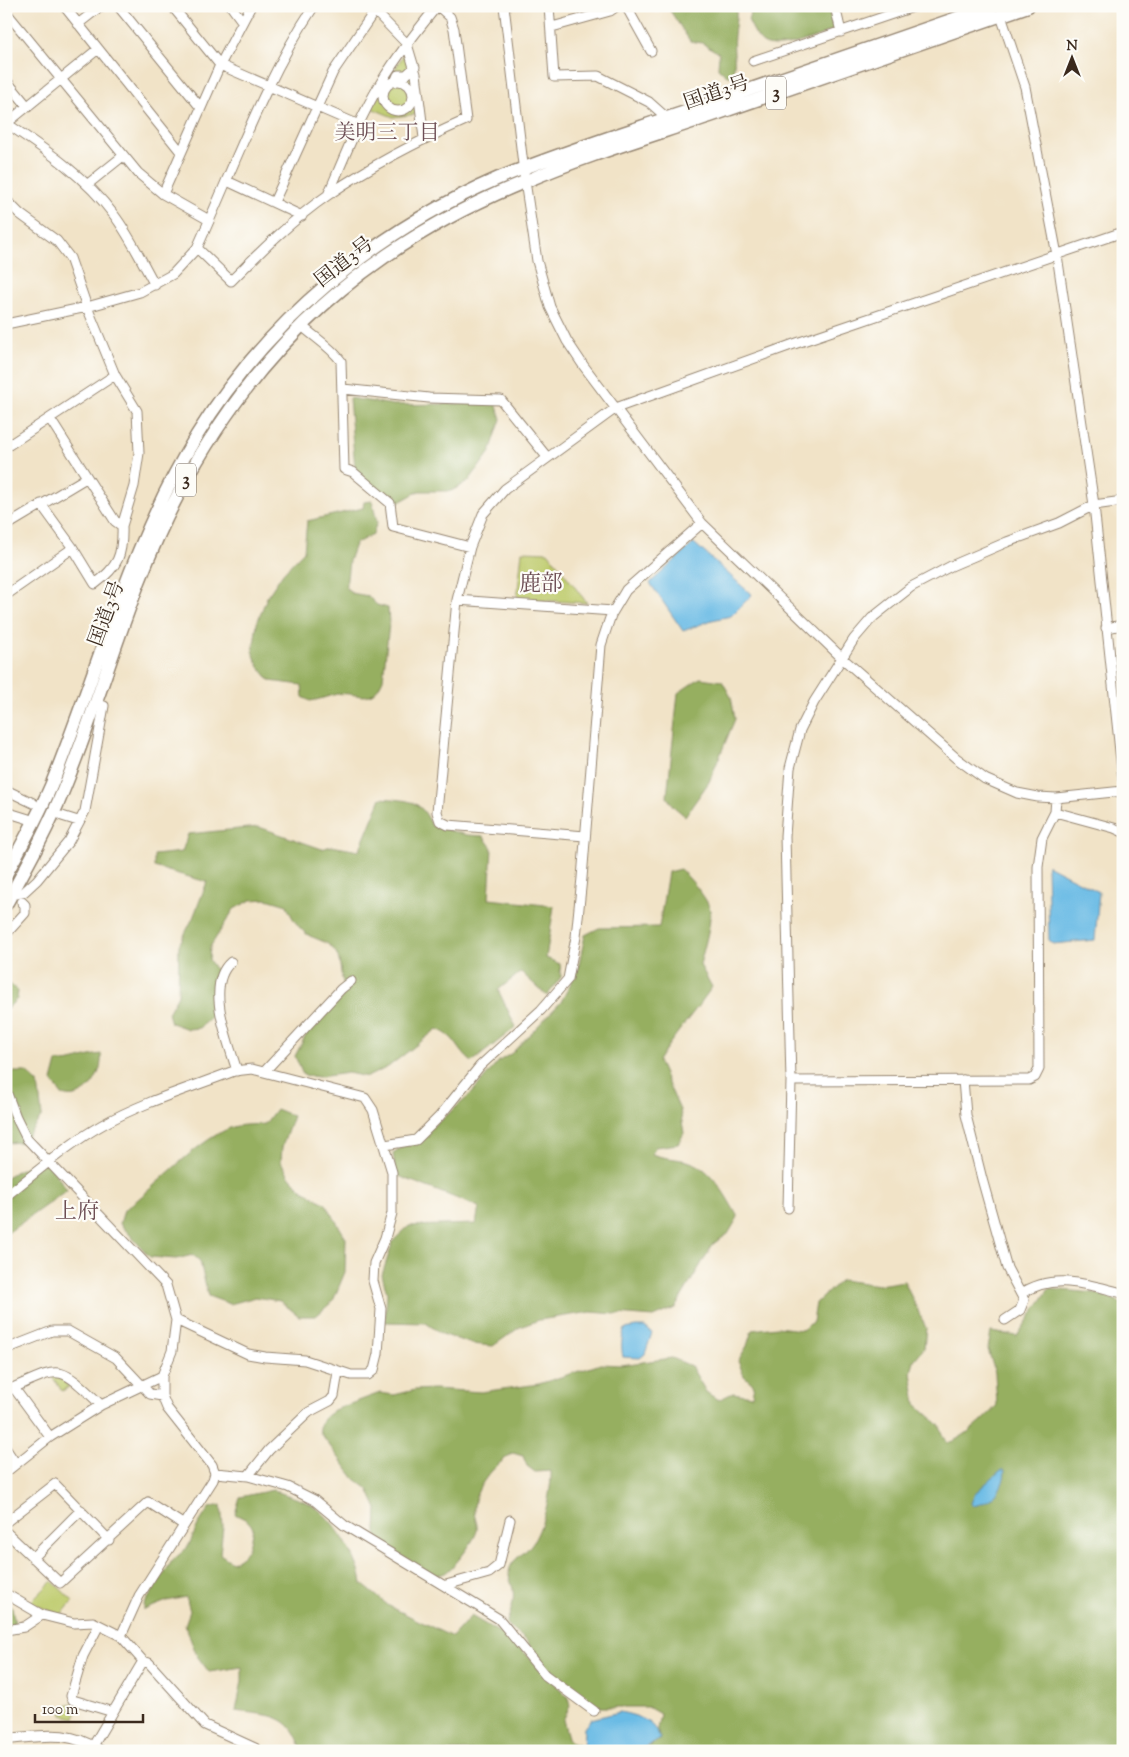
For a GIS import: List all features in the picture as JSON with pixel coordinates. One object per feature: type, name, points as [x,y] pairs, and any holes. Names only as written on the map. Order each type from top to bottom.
[{"type":"highway","name":"国道3号","points":[[13,901],[65,787],[140,582],[177,496],[206,444],[259,369],[332,296],[378,259],[401,244],[524,175],[593,142],[992,6]]},
{"type":"highway","name":"国道3号","points":[[6,874],[51,786],[142,543],[196,436],[250,360],[321,290],[371,251],[436,210],[497,179],[524,175],[1028,6]]},
{"type":"main road","points":[[6,1739],[70,1736],[97,1748]]},
{"type":"street","points":[[64,6],[182,152]]},
{"type":"street","points":[[78,24],[101,6]]},
{"type":"street","points":[[118,6],[201,108]]},
{"type":"street","points":[[172,6],[220,65],[359,125]]},
{"type":"street","points":[[231,6],[242,20]]},
{"type":"street","points":[[163,194],[220,65],[251,6]]},
{"type":"street","points":[[6,324],[87,307],[140,292],[156,285],[173,274],[197,248],[268,86],[299,28],[314,6]]},
{"type":"street","points":[[197,248],[231,281],[302,216],[328,196],[380,162],[424,138],[466,120],[454,29],[450,17],[438,6],[407,44],[372,99],[328,196]]},
{"type":"street","points":[[504,6],[524,175],[537,261],[550,307],[567,341],[702,523],[841,657],[956,758],[985,779],[1017,792],[1056,798],[1123,791]]},
{"type":"street","points":[[549,6],[552,27],[554,77],[598,76],[649,102],[668,118]]},
{"type":"street","points":[[552,27],[610,11],[617,6]]},
{"type":"street","points":[[626,6],[651,51]]},
{"type":"street","points":[[835,6],[841,32]]},
{"type":"street","points":[[753,61],[916,6]]},
{"type":"street","points":[[274,202],[333,72],[374,8],[407,44],[415,67],[424,138]]},
{"type":"street","points":[[6,12],[10,23],[61,80],[138,173],[163,194],[209,220]]},
{"type":"street","points":[[1001,16],[1025,87],[1057,255],[1094,505],[1123,780]]},
{"type":"street","points":[[98,49],[6,123],[52,154],[88,184],[115,216],[156,285]]},
{"type":"street","points":[[395,82],[398,74],[406,75],[415,67]]},
{"type":"street","points":[[6,80],[28,107]]},
{"type":"street","points":[[395,82],[402,82],[410,87],[413,96],[410,105],[402,110],[392,110],[383,99],[384,89],[395,82]]},
{"type":"street","points":[[372,99],[383,99]]},
{"type":"street","points":[[88,184],[123,156]]},
{"type":"street","points":[[227,181],[302,216]]},
{"type":"street","points":[[6,200],[64,249],[70,258],[87,307],[115,375],[137,411],[139,453],[134,486],[122,526],[122,550],[111,572],[95,584],[73,548],[41,504]]},
{"type":"street","points":[[585,836],[448,825],[440,821],[438,812],[457,600],[470,547],[483,514],[505,489],[616,408],[804,341],[1123,232]]},
{"type":"street","points":[[301,325],[320,343],[330,347],[341,361],[344,469],[353,472],[390,503],[393,527],[470,547]]},
{"type":"street","points":[[6,447],[115,375]]},
{"type":"street","points":[[343,389],[429,398],[501,400],[547,457]]},
{"type":"street","points":[[50,419],[86,478],[115,521],[122,526]]},
{"type":"street","points":[[6,526],[86,478]]},
{"type":"street","points":[[788,1208],[791,1081],[784,836],[790,768],[800,730],[814,702],[841,657],[872,618],[911,587],[951,566],[1007,542],[1059,524],[1094,505],[1123,501]]},
{"type":"street","points":[[385,1145],[416,1140],[455,1098],[480,1066],[541,1010],[568,979],[576,938],[601,645],[613,611],[626,590],[702,523]]},
{"type":"street","points":[[6,595],[73,548]]},
{"type":"street","points":[[457,600],[613,611]]},
{"type":"street","points":[[1106,628],[1123,625]]},
{"type":"street","points":[[13,901],[37,880],[69,841],[85,811],[104,706],[96,703]]},
{"type":"street","points":[[6,790],[33,803]]},
{"type":"street","points":[[791,1081],[1029,1080],[1038,1073],[1038,867],[1042,838],[1055,812],[1056,798]]},
{"type":"street","points":[[6,812],[35,820]]},
{"type":"street","points":[[1055,812],[1123,832]]},
{"type":"street","points":[[62,816],[78,821]]},
{"type":"street","points":[[6,934],[25,913],[25,905],[13,901]]},
{"type":"street","points":[[231,962],[224,968],[219,986],[221,1018],[237,1071]]},
{"type":"street","points":[[264,1072],[341,989],[351,981]]},
{"type":"street","points":[[6,1196],[76,1142],[123,1114],[237,1071],[252,1069],[365,1098],[373,1110],[392,1172],[392,1213],[385,1238],[374,1263],[373,1281],[381,1309],[378,1354],[374,1370],[368,1375],[361,1376],[338,1372],[305,1360],[248,1354],[176,1320]]},
{"type":"street","points":[[963,1080],[966,1115],[982,1180],[1007,1268],[1024,1300],[1020,1310],[1005,1320]]},
{"type":"street","points":[[6,1091],[27,1139],[166,1285],[176,1320],[172,1351],[162,1376],[162,1396],[167,1408],[212,1466],[215,1473],[213,1480],[139,1596],[121,1636]]},
{"type":"street","points":[[1021,1294],[1040,1283],[1054,1281],[1079,1283],[1123,1294]]},
{"type":"street","points":[[6,1349],[52,1331],[68,1331],[116,1358],[150,1394],[162,1396]]},
{"type":"street","points":[[50,1437],[10,1389],[52,1371],[70,1376],[100,1405]]},
{"type":"street","points":[[248,1476],[269,1450],[309,1412],[330,1401],[334,1396],[338,1372]]},
{"type":"street","points":[[6,1472],[50,1437],[100,1405],[162,1376]]},
{"type":"street","points":[[6,1449],[16,1464]]},
{"type":"street","points":[[215,1473],[248,1476],[288,1487],[314,1500],[344,1525],[446,1585],[499,1619],[545,1675],[594,1711]]},
{"type":"street","points":[[6,1522],[55,1484],[109,1540]]},
{"type":"street","points":[[6,1532],[60,1583],[109,1540],[148,1502],[184,1525]]},
{"type":"street","points":[[33,1558],[81,1510]]},
{"type":"street","points":[[446,1585],[489,1572],[500,1565],[510,1520]]},
{"type":"street","points":[[6,1594],[42,1615],[74,1623],[93,1622],[121,1636],[143,1661],[150,1663],[204,1725],[255,1748],[254,1751]]},
{"type":"street","points":[[6,1630],[24,1627],[42,1615]]},
{"type":"street","points":[[99,1625],[83,1656],[71,1696],[73,1700],[113,1712]]},
{"type":"street","points":[[97,1748],[113,1712],[143,1661]]},
{"type":"green space","points":[[667,6],[736,6],[732,76],[727,76],[718,68],[719,53],[702,43],[690,41]]},
{"type":"green space","points":[[752,6],[828,6],[834,30],[788,45],[770,46],[761,41],[748,20]]},
{"type":"green space","points":[[404,54],[408,54],[418,114],[393,117],[371,108]]},
{"type":"green space","points":[[349,398],[394,405],[496,403],[501,419],[490,452],[468,482],[451,491],[419,491],[394,505],[365,482],[355,468]]},
{"type":"green space","points":[[372,501],[377,522],[373,534],[355,544],[349,561],[346,587],[351,593],[368,596],[377,605],[388,608],[389,624],[383,679],[374,693],[369,695],[337,694],[310,701],[303,697],[302,685],[270,681],[259,667],[253,653],[257,623],[267,597],[283,573],[304,551],[307,521],[363,508],[364,502]]},
{"type":"green space","points":[[522,551],[548,552],[587,603],[517,599]]},
{"type":"green space","points":[[700,678],[722,681],[731,697],[735,719],[709,782],[685,816],[673,806],[667,797],[678,693]]},
{"type":"green space","points":[[381,798],[406,801],[418,806],[428,817],[432,826],[467,835],[483,836],[492,848],[489,899],[554,906],[546,958],[560,964],[561,977],[547,996],[521,972],[498,990],[516,1027],[472,1062],[449,1036],[437,1029],[388,1067],[367,1077],[348,1073],[319,1077],[303,1075],[295,1056],[312,1024],[342,997],[345,987],[337,953],[329,945],[303,931],[293,918],[287,905],[267,899],[251,900],[234,909],[210,947],[209,960],[218,973],[212,1016],[199,1028],[188,1029],[171,1023],[168,1013],[178,995],[179,945],[193,918],[207,882],[154,867],[154,855],[182,852],[188,834],[259,827],[322,849],[331,846],[359,851]]},
{"type":"green space","points":[[680,869],[693,882],[709,906],[708,931],[700,965],[712,987],[658,1061],[680,1110],[684,1133],[678,1144],[655,1147],[652,1154],[698,1165],[712,1177],[738,1217],[728,1234],[713,1244],[675,1308],[654,1317],[591,1312],[539,1320],[520,1327],[493,1346],[472,1344],[442,1334],[426,1323],[385,1322],[387,1293],[382,1275],[393,1241],[409,1226],[476,1224],[479,1207],[396,1175],[393,1153],[440,1121],[469,1096],[499,1061],[512,1053],[561,1002],[578,969],[585,935],[599,928],[659,927],[668,872]]},
{"type":"green space","points":[[6,981],[18,991],[17,999],[6,1010]]},
{"type":"green space","points":[[101,1054],[98,1074],[91,1086],[80,1094],[62,1095],[52,1081],[57,1062]]},
{"type":"green space","points":[[6,1069],[13,1072],[26,1072],[38,1083],[42,1116],[23,1142],[6,1143]]},
{"type":"green space","points":[[276,1109],[293,1116],[282,1147],[281,1162],[290,1177],[303,1190],[326,1204],[346,1238],[345,1272],[333,1301],[316,1316],[299,1316],[280,1301],[256,1297],[230,1304],[208,1296],[200,1261],[193,1255],[176,1259],[150,1257],[120,1224],[124,1210],[202,1144],[230,1128],[243,1125],[265,1124]]},
{"type":"green space","points":[[44,1157],[67,1190],[6,1234],[6,1177]]},
{"type":"green space","points":[[841,1280],[879,1285],[904,1281],[926,1328],[924,1348],[914,1360],[911,1373],[916,1404],[939,1425],[947,1443],[967,1433],[981,1422],[997,1405],[995,1373],[988,1349],[991,1332],[1017,1336],[1049,1289],[1095,1293],[1123,1303],[1123,1751],[638,1751],[647,1748],[660,1739],[657,1729],[660,1714],[648,1707],[596,1707],[547,1671],[526,1640],[506,1624],[513,1599],[509,1574],[510,1568],[514,1561],[531,1545],[539,1530],[548,1498],[551,1471],[535,1472],[527,1466],[523,1456],[513,1453],[492,1470],[477,1494],[474,1511],[477,1530],[473,1540],[459,1560],[449,1570],[443,1574],[430,1576],[379,1542],[376,1533],[377,1509],[368,1489],[355,1479],[320,1433],[319,1427],[325,1417],[334,1410],[380,1393],[394,1395],[415,1390],[434,1389],[481,1392],[539,1384],[601,1364],[621,1365],[672,1358],[691,1366],[706,1392],[718,1400],[733,1393],[752,1396],[754,1385],[744,1376],[738,1361],[747,1346],[752,1330],[777,1327],[802,1330],[813,1322],[816,1303]]},
{"type":"green space","points":[[51,1375],[60,1375],[69,1387],[62,1391]]},
{"type":"green space","points":[[273,1490],[310,1504],[327,1518],[344,1539],[356,1563],[362,1584],[389,1606],[452,1637],[471,1616],[511,1639],[568,1697],[570,1706],[563,1720],[569,1741],[581,1745],[583,1751],[302,1751],[292,1729],[278,1718],[236,1711],[242,1681],[242,1667],[209,1672],[197,1656],[185,1625],[190,1611],[186,1597],[167,1601],[144,1610],[144,1605],[172,1561],[188,1547],[198,1525],[209,1508],[221,1505],[223,1526],[220,1554],[232,1562],[242,1556],[248,1548],[253,1527],[247,1520],[235,1514],[240,1497]]},
{"type":"green space","points":[[52,1581],[73,1601],[61,1615],[30,1603]]},
{"type":"green space","points":[[6,1602],[12,1607],[15,1625],[6,1625]]},
{"type":"green space","points":[[72,1703],[78,1705],[75,1718],[62,1715],[64,1706]]},
{"type":"water","points":[[694,543],[752,595],[731,616],[712,620],[683,631],[650,583]]},
{"type":"water","points":[[1047,865],[1099,892],[1095,940],[1053,944],[1049,940]]},
{"type":"water","points":[[645,1327],[652,1333],[645,1354],[640,1358],[623,1357],[622,1343],[625,1329]]},
{"type":"water","points":[[1001,1470],[1005,1470],[1000,1489],[986,1502],[973,1506],[971,1503],[975,1493]]},
{"type":"water","points":[[620,1712],[639,1717],[649,1723],[654,1727],[660,1739],[642,1748],[633,1750],[614,1752],[583,1751],[584,1728],[591,1719]]},
{"type":"district","name":"美明三丁目","points":[[387,134]]},
{"type":"district","name":"鹿部","points":[[541,585]]},
{"type":"district","name":"上府","points":[[77,1213]]}]
